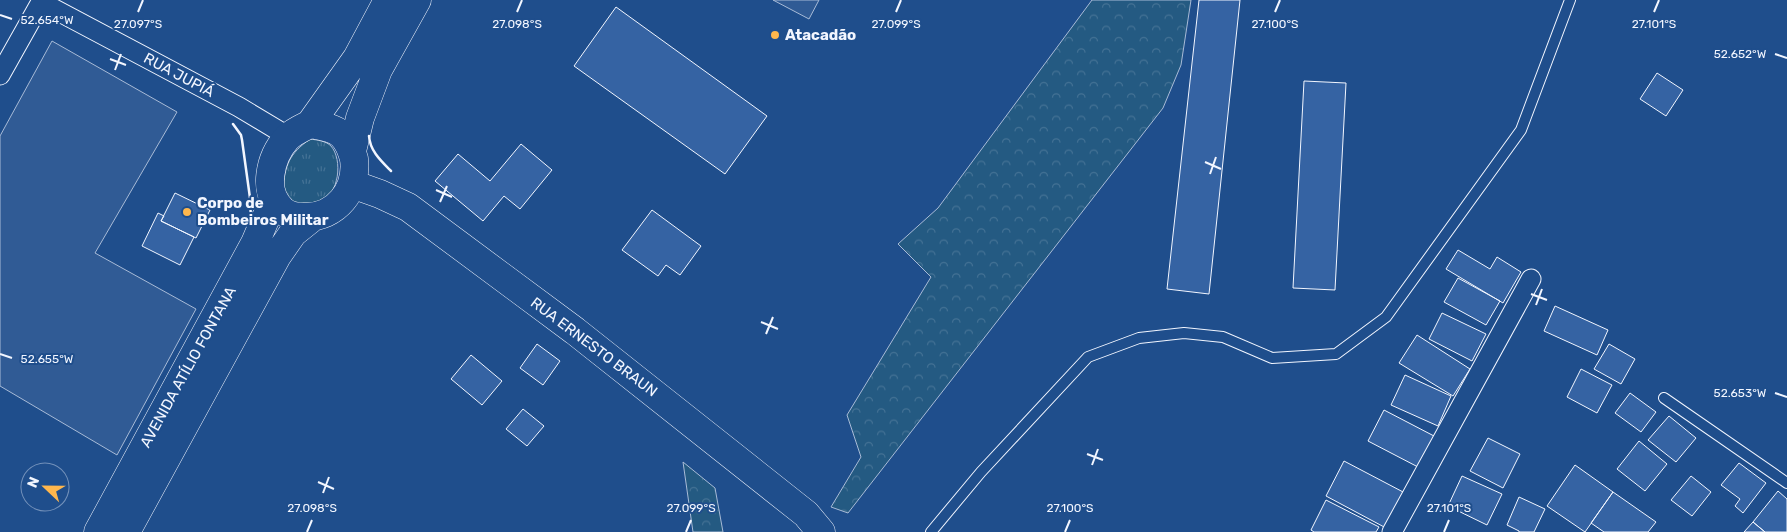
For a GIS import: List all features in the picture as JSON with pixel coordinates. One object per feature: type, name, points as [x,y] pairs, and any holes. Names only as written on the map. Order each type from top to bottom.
[{"type":"main road","points":[[299,130],[327,127],[342,136],[352,152],[355,169],[352,184],[343,201],[330,212],[313,217],[297,217],[284,212],[273,201],[270,180],[273,163],[279,149],[299,130],[357,58],[388,0]]},
{"type":"main road","points":[[352,152],[360,118],[378,70],[416,0]]},
{"type":"main road","name":"RUA ERNESTO BRAUN","points":[[352,184],[408,207],[575,331],[806,514],[821,532]]},
{"type":"main road","name":"AVENIDA ATÍLIO FONTANA","points":[[98,532],[256,243],[273,201]]},
{"type":"main road","name":"AVENIDA ATÍLIO FONTANA","points":[[126,532],[277,256],[293,233],[313,217]]},
{"type":"street","name":"RUA JUPIÁ","points":[[0,76],[42,2],[239,107],[299,130]]},
{"type":"street","points":[[1392,532],[1531,279]]},
{"type":"lane","points":[[931,532],[981,472],[1088,357],[1139,338],[1184,333],[1223,337],[1272,358],[1336,354],[1386,317],[1521,130],[1570,0]]},
{"type":"lane","points":[[1664,398],[1787,483]]},
{"type":"green space","points":[[1092,0],[1191,0],[1181,65],[1163,108],[848,513],[831,507],[861,457],[847,415],[931,277],[898,244],[938,208]]},
{"type":"green space","points":[[310,139],[324,142],[331,146],[337,160],[337,176],[332,192],[327,198],[321,202],[294,205],[283,190],[285,174],[293,155]]},
{"type":"green space","points":[[683,462],[715,488],[723,532],[693,532]]},
{"type":"shaded area","points":[[773,0],[819,0],[809,19]]},
{"type":"shaded area","points":[[52,41],[177,112],[95,253],[196,309],[117,455],[0,386],[0,136]]},
{"type":"building","points":[[1199,0],[1240,0],[1209,294],[1167,289]]},
{"type":"building","points":[[616,7],[767,116],[725,174],[574,66]]},
{"type":"building","points":[[1657,73],[1683,90],[1666,116],[1640,99]]},
{"type":"building","points":[[1304,81],[1346,83],[1335,290],[1293,288]]},
{"type":"building","points":[[521,144],[552,170],[520,209],[504,196],[483,221],[435,181],[458,154],[490,181]]},
{"type":"building","points":[[175,193],[210,210],[196,238],[161,221]]},
{"type":"building","points":[[652,210],[701,246],[680,275],[666,265],[658,276],[622,250]]},
{"type":"building","points":[[158,213],[164,216],[161,221],[194,237],[180,265],[142,246]]},
{"type":"building","points":[[1458,250],[1490,269],[1497,257],[1521,272],[1503,303],[1446,269]]},
{"type":"building","points":[[1458,278],[1500,301],[1486,325],[1444,302]]},
{"type":"building","points":[[1555,306],[1608,330],[1597,355],[1544,331]]},
{"type":"building","points":[[1442,313],[1486,334],[1472,361],[1429,339]]},
{"type":"building","points":[[1417,335],[1470,369],[1453,396],[1399,363]]},
{"type":"building","points":[[537,344],[560,361],[543,385],[520,368]]},
{"type":"building","points":[[1609,344],[1635,359],[1621,384],[1594,369]]},
{"type":"building","points":[[471,355],[502,381],[482,405],[451,379]]},
{"type":"building","points":[[1581,369],[1612,385],[1597,413],[1567,397]]},
{"type":"building","points":[[1405,375],[1451,396],[1438,426],[1391,405]]},
{"type":"building","points":[[1630,393],[1656,412],[1641,432],[1615,413]]},
{"type":"building","points":[[523,409],[544,426],[527,446],[506,429]]},
{"type":"building","points":[[1384,410],[1434,436],[1418,467],[1368,441]]},
{"type":"building","points":[[1669,416],[1696,438],[1676,462],[1648,440]]},
{"type":"building","points":[[1488,438],[1520,454],[1503,488],[1470,471]]},
{"type":"building","points":[[1639,441],[1667,464],[1645,491],[1617,469]]},
{"type":"building","points":[[1344,461],[1405,493],[1386,528],[1326,496]]},
{"type":"building","points":[[1739,463],[1766,483],[1743,513],[1735,506],[1740,499],[1721,485]]},
{"type":"building","points":[[1575,465],[1613,492],[1585,532],[1547,506]]},
{"type":"building","points":[[1462,476],[1502,494],[1487,525],[1448,506]]},
{"type":"building","points":[[1691,476],[1711,492],[1692,516],[1671,500]]},
{"type":"building","points":[[1778,491],[1787,499],[1787,532],[1765,532],[1753,522]]},
{"type":"building","points":[[1613,492],[1656,522],[1648,532],[1604,532],[1591,523]]},
{"type":"building","points":[[1519,497],[1545,509],[1534,532],[1519,532],[1507,525]]},
{"type":"building","points":[[1326,500],[1379,527],[1376,532],[1314,532],[1311,530]]},
{"type":"building","points":[[1753,522],[1765,532],[1744,532]]},
{"type":"wall","points":[[233,124],[241,135],[242,140],[251,220]]},
{"type":"wall","points":[[369,136],[374,151],[391,171]]},
{"type":"place","name":"Atacadão","points":[[775,35]]},
{"type":"place","name":"Corpo de Bombeiros Militar","points":[[187,212]]}]
